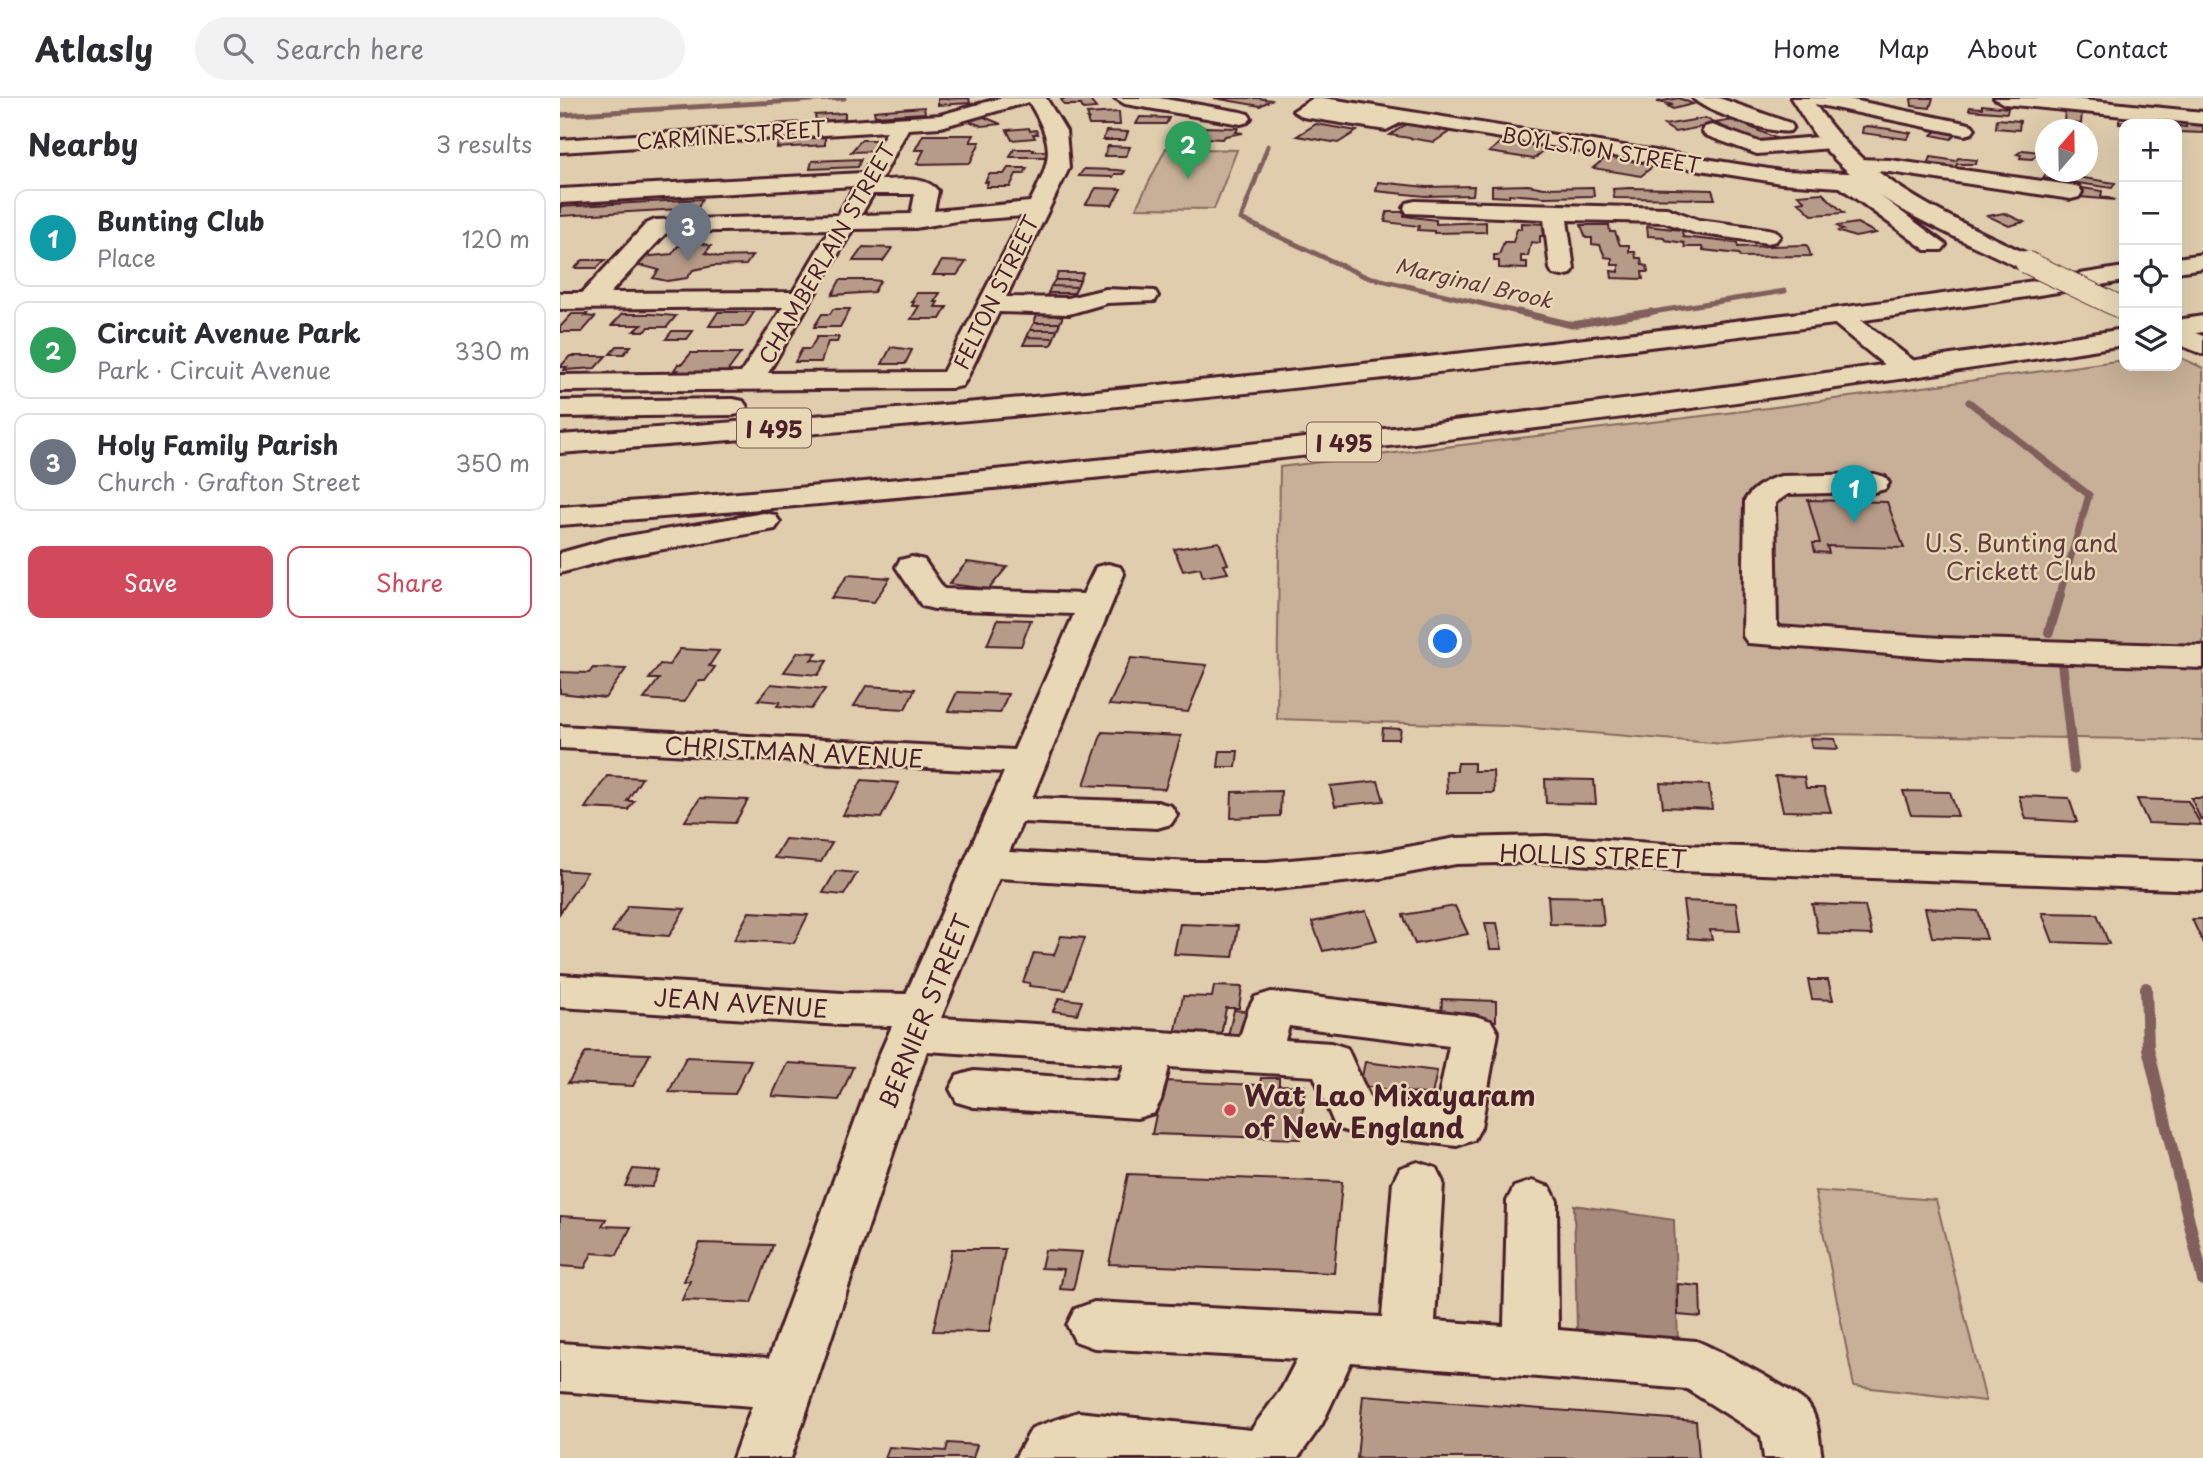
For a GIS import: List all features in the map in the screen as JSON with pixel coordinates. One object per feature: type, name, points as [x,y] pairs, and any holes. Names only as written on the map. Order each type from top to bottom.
[{"type":"main road","name":"CHAMBERLAIN STREET","points":[[750,381],[869,183],[901,124],[941,121],[1023,98]]},
{"type":"main road","name":"FELTON STREET","points":[[750,381],[952,380],[1058,168],[1056,131],[1036,98]]},
{"type":"main road","points":[[1125,98],[1241,118]]},
{"type":"main road","points":[[1703,98],[1729,110],[1783,127]]},
{"type":"main road","points":[[1801,98],[1851,173],[1934,245]]},
{"type":"main road","points":[[1815,98],[1965,129]]},
{"type":"main road","points":[[2004,98],[2203,118]]},
{"type":"main road","name":"BOYLSTON STREET","points":[[1398,116],[1386,124],[1303,111],[1320,103],[1794,178],[1851,173]]},
{"type":"main road","name":"CARMINE STREET","points":[[560,146],[901,124]]},
{"type":"main road","points":[[1712,131],[1757,148],[1831,142]]},
{"type":"main road","points":[[1563,164],[1586,146]]},
{"type":"main road","points":[[1851,173],[1891,166],[2071,192]]},
{"type":"main road","points":[[1415,208],[1667,215],[1702,213],[1724,199],[1737,170]]},
{"type":"main road","points":[[1851,173],[1873,179],[1914,205],[2122,308]]},
{"type":"main road","points":[[560,196],[869,183],[920,187],[927,191],[921,220]]},
{"type":"main road","points":[[589,300],[657,227],[672,224],[921,220],[1036,208]]},
{"type":"main road","points":[[1555,213],[1562,269]]},
{"type":"main road","points":[[1667,215],[1695,226],[1768,236]]},
{"type":"main road","points":[[2182,264],[2203,261]]},
{"type":"main road","name":"I 495","points":[[560,444],[987,409],[1420,368],[1840,316],[2119,275]]},
{"type":"main road","points":[[990,304],[1069,306],[1106,296],[1146,296]]},
{"type":"main road","points":[[560,301],[800,299]]},
{"type":"main road","points":[[1840,316],[1908,370]]},
{"type":"main road","name":"I 495","points":[[560,516],[947,483],[1298,447],[1908,370],[2119,338]]},
{"type":"main road","points":[[560,383],[750,381]]},
{"type":"main road","points":[[560,409],[906,404],[987,409]]},
{"type":"main road","points":[[560,563],[610,549],[758,523],[1298,447]]},
{"type":"main road","points":[[1874,483],[1781,485],[1760,500],[1760,636],[1941,648],[2203,657]]},
{"type":"main road","name":"BERNIER STREET","points":[[762,1458],[917,1021],[1101,589],[934,600],[912,567]]},
{"type":"main road","name":"CHRISTMAN AVENUE","points":[[565,746],[1029,762]]},
{"type":"main road","points":[[1009,809],[1157,815]]},
{"type":"main road","name":"HOLLIS STREET","points":[[984,864],[1191,876],[1267,876],[1381,865],[1456,851],[1547,849],[1681,858],[2203,876]]},
{"type":"main road","name":"JEAN AVENUE","points":[[560,991],[842,1009],[917,1021],[1151,1049],[1258,1056],[1331,1060],[1353,1115],[1457,1127],[1475,1033],[1271,1008],[1258,1056]]},
{"type":"main road","points":[[974,1089],[1137,1100],[1151,1049]]},
{"type":"main road","points":[[1406,1343],[1418,1182]]},
{"type":"main road","points":[[1531,1353],[1532,1201]]},
{"type":"main road","points":[[1094,1325],[1336,1337],[1696,1366],[1788,1422],[1793,1458]]},
{"type":"main road","points":[[1044,1458],[1052,1447],[1077,1438],[1264,1458],[1302,1406],[1336,1337]]},
{"type":"main road","points":[[560,1367],[788,1384]]},
{"type":"green space","points":[[1166,148],[1237,150],[1214,209],[1136,208]]},
{"type":"green space","name":"U.S. Bunting and Crickett Club","points":[[2182,358],[2203,368],[2203,740],[1825,734],[1724,744],[1507,726],[1277,719],[1280,467],[1768,408],[2119,361],[2119,371],[2182,371]]},
{"type":"green space","points":[[1815,1191],[1936,1200],[1986,1401],[1854,1386]]},
{"type":"shaded area","points":[[1574,1205],[1674,1220],[1678,1343],[1577,1329]]},
{"type":"building","points":[[969,98],[970,103],[938,105],[938,99]]},
{"type":"building","points":[[1088,98],[1096,108],[1083,109],[1081,105],[1064,105],[1061,99]]},
{"type":"building","points":[[1214,98],[1258,98],[1271,100],[1260,106]]},
{"type":"building","points":[[1679,98],[1693,104],[1673,109],[1667,106],[1673,105],[1657,102]]},
{"type":"building","points":[[1933,98],[1930,108],[1912,106],[1911,99]]},
{"type":"building","points":[[1982,105],[2008,108],[2007,113],[1969,110],[1970,107],[1982,108]]},
{"type":"building","points":[[924,107],[925,113],[875,116],[874,111]]},
{"type":"building","points":[[2065,110],[2082,111],[2081,119],[2064,119]]},
{"type":"building","points":[[1119,112],[1120,125],[1089,125],[1087,119],[1087,114]]},
{"type":"building","points":[[845,113],[845,121],[816,120],[815,115]]},
{"type":"building","points":[[979,115],[1001,124],[982,126],[963,119]]},
{"type":"building","points":[[2127,116],[2144,117],[2144,119],[2127,119]]},
{"type":"building","points":[[1140,117],[1169,118],[1166,124],[1136,124]]},
{"type":"building","points":[[1705,118],[1715,123],[1734,120],[1778,139],[1759,142],[1717,124],[1675,132],[1664,125]]},
{"type":"building","points":[[1997,119],[2020,121],[2019,130],[1996,128]]},
{"type":"building","points":[[2186,121],[2203,123],[2203,133],[2182,132],[2182,126],[2186,127]]},
{"type":"building","points":[[1408,123],[1452,130],[1434,142],[1390,135]]},
{"type":"building","points":[[1316,124],[1357,131],[1338,143],[1297,136]]},
{"type":"building","points":[[1933,126],[1950,129],[1946,133],[1956,134],[1951,139],[1932,135],[1937,131],[1929,130]]},
{"type":"building","points":[[1202,127],[1238,128],[1236,132],[1243,133],[1225,136],[1223,139],[1202,138],[1203,135],[1198,135]]},
{"type":"building","points":[[1863,127],[1911,133],[1907,139],[1862,133]]},
{"type":"building","points":[[1029,128],[1030,131],[1036,130],[1038,134],[1033,134],[1035,138],[1012,140],[1007,130]]},
{"type":"building","points":[[1106,131],[1128,132],[1125,140],[1103,140]]},
{"type":"building","points":[[923,135],[974,135],[970,142],[980,142],[970,163],[917,164],[924,150],[915,150]]},
{"type":"building","points":[[825,137],[825,145],[777,148],[778,141]]},
{"type":"building","points":[[1505,139],[1549,146],[1534,159],[1489,152]]},
{"type":"building","points":[[861,140],[884,140],[878,151],[851,152]]},
{"type":"building","points":[[1108,146],[1130,147],[1126,156],[1104,156]]},
{"type":"building","points":[[1014,149],[1053,151],[1051,157],[1010,157]]},
{"type":"building","points":[[2023,150],[2035,152],[2032,159],[2020,158],[2021,155],[2017,154]]},
{"type":"building","points":[[1609,155],[1657,163],[1641,176],[1593,168]]},
{"type":"building","points":[[1931,157],[1956,161],[1958,158],[1977,160],[1976,164],[1957,164],[1954,170],[1927,166]]},
{"type":"building","points":[[861,159],[858,167],[810,169],[812,161]]},
{"type":"building","points":[[1008,168],[1027,168],[1024,174],[1016,174],[1010,187],[986,187],[989,174],[1004,174]]},
{"type":"building","points":[[1084,169],[1125,171],[1113,177],[1079,176]]},
{"type":"building","points":[[2098,180],[2115,183],[2112,188],[2071,182]]},
{"type":"building","points":[[1378,182],[1426,187],[1474,186],[1473,195],[1425,196],[1376,191]]},
{"type":"building","points":[[1528,185],[1544,188],[1593,187],[1594,196],[1492,196],[1492,186]]},
{"type":"building","points":[[1096,188],[1121,189],[1112,205],[1086,204]]},
{"type":"building","points":[[2082,188],[2102,191],[2101,196],[2115,200],[2080,197]]},
{"type":"building","points":[[1613,189],[1712,190],[1715,199],[1614,198]]},
{"type":"building","points":[[1822,193],[1844,213],[1812,215],[1798,202],[1805,201],[1798,195]]},
{"type":"building","points":[[702,199],[698,208],[560,216],[560,207]]},
{"type":"building","points":[[1387,212],[1405,212],[1404,216],[1436,220],[1436,224],[1486,222],[1486,232],[1434,233],[1418,230],[1419,226],[1385,222]]},
{"type":"building","points":[[2004,213],[2024,222],[2009,226],[1988,216]]},
{"type":"building","points":[[1521,223],[1547,224],[1545,236],[1540,236],[1540,243],[1531,242],[1528,256],[1521,256],[1521,262],[1527,262],[1527,269],[1499,268],[1499,261],[1494,261],[1494,255],[1499,255],[1504,242],[1513,242],[1517,229],[1521,229]]},
{"type":"building","points":[[1857,223],[1876,233],[1855,237],[1837,231],[1843,230],[1837,226]]},
{"type":"building","points":[[1581,225],[1609,225],[1610,232],[1615,232],[1620,245],[1629,245],[1629,252],[1635,252],[1636,258],[1641,258],[1642,265],[1647,266],[1648,272],[1642,272],[1643,279],[1612,278],[1611,271],[1619,272],[1619,265],[1612,265],[1612,258],[1605,257],[1600,245],[1592,244],[1592,238],[1586,238]]},
{"type":"building","points":[[1647,226],[1682,230],[1683,237],[1737,243],[1738,247],[1807,245],[1811,256],[1740,257],[1739,254],[1703,250],[1702,247],[1685,247],[1684,243],[1665,240],[1664,237],[1648,236]]},
{"type":"building","points":[[698,242],[711,246],[705,253],[719,257],[752,256],[746,265],[713,266],[693,270],[687,278],[667,281],[653,278],[659,270],[644,266],[624,267],[631,258],[672,254],[678,246]]},
{"type":"building","points":[[863,247],[892,248],[883,261],[853,261]]},
{"type":"building","points":[[583,260],[605,260],[597,268],[575,268]]},
{"type":"building","points":[[942,261],[966,262],[957,275],[933,275]]},
{"type":"building","points":[[1058,273],[1083,273],[1080,280],[1055,280]]},
{"type":"building","points":[[840,280],[880,281],[874,292],[832,295]]},
{"type":"building","points":[[1055,280],[1080,280],[1077,287],[1051,286]]},
{"type":"building","points":[[1051,286],[1077,287],[1074,293],[1048,293]]},
{"type":"building","points":[[917,293],[940,293],[934,302],[938,302],[935,307],[947,307],[940,319],[911,319],[919,306],[912,306],[914,302],[911,302]]},
{"type":"building","points":[[1048,293],[1074,293],[1071,300],[1045,300]]},
{"type":"building","points":[[833,309],[850,309],[840,327],[814,327],[822,314],[830,314]]},
{"type":"building","points":[[718,312],[754,312],[745,326],[709,326]]},
{"type":"building","points":[[572,314],[595,317],[582,332],[560,332],[560,327]]},
{"type":"building","points":[[622,314],[676,316],[667,327],[649,327],[646,331],[634,331],[642,325],[612,325]]},
{"type":"building","points":[[1037,315],[1063,316],[1060,323],[1034,323]]},
{"type":"building","points":[[1034,323],[1060,323],[1057,330],[1030,330]]},
{"type":"building","points":[[1030,330],[1057,330],[1054,338],[1027,337]]},
{"type":"building","points":[[672,331],[693,331],[687,339],[666,339]]},
{"type":"building","points":[[817,337],[839,337],[837,342],[828,342],[821,362],[795,362],[802,349],[810,349]]},
{"type":"building","points":[[1027,337],[1054,338],[1051,345],[1023,345]]},
{"type":"building","points":[[617,346],[631,346],[624,354],[610,354]]},
{"type":"building","points":[[891,347],[912,350],[905,364],[882,364]]},
{"type":"building","points":[[691,353],[741,353],[727,372],[676,372],[678,370],[674,370],[678,364],[682,364]]},
{"type":"building","points":[[570,356],[606,356],[595,368],[564,370],[567,367],[560,367]]},
{"type":"building","points":[[1808,500],[1887,502],[1904,548],[1827,546],[1829,553],[1815,552],[1813,543],[1820,543]]},
{"type":"building","points":[[1219,542],[1228,564],[1224,565],[1228,573],[1203,577],[1200,568],[1183,571],[1174,549]]},
{"type":"building","points":[[967,562],[1007,567],[989,589],[949,584]]},
{"type":"building","points":[[848,575],[890,578],[874,602],[831,598]]},
{"type":"building","points":[[998,619],[1031,620],[1021,646],[987,645]]},
{"type":"building","points":[[680,649],[719,651],[709,666],[715,667],[705,681],[698,681],[684,702],[644,699],[659,679],[649,679],[660,664],[669,665]]},
{"type":"building","points":[[798,652],[817,653],[811,660],[827,661],[818,675],[784,672]]},
{"type":"building","points":[[1131,658],[1207,665],[1188,712],[1109,705]]},
{"type":"building","points":[[593,668],[626,669],[605,698],[560,693],[560,672],[589,673]]},
{"type":"building","points":[[771,684],[825,689],[811,709],[777,706],[780,702],[758,700]]},
{"type":"building","points":[[866,686],[915,689],[905,709],[854,706]]},
{"type":"building","points":[[957,692],[1008,694],[1000,713],[948,711]]},
{"type":"building","points":[[1383,728],[1401,729],[1399,739],[1382,739]]},
{"type":"building","points":[[1102,732],[1181,736],[1165,789],[1084,785]]},
{"type":"building","points":[[1810,738],[1835,739],[1838,749],[1812,748]]},
{"type":"building","points":[[1220,751],[1238,751],[1236,767],[1218,767]]},
{"type":"building","points":[[1457,763],[1474,763],[1474,771],[1493,771],[1494,793],[1447,793],[1446,771],[1457,771]]},
{"type":"building","points":[[607,776],[642,778],[627,801],[634,801],[628,810],[585,808]]},
{"type":"building","points":[[1775,776],[1804,777],[1806,788],[1824,788],[1831,812],[1783,811]]},
{"type":"building","points":[[1545,779],[1594,780],[1596,804],[1546,803]]},
{"type":"building","points":[[862,780],[899,783],[881,818],[843,815]]},
{"type":"building","points":[[1378,781],[1384,801],[1335,806],[1330,786]]},
{"type":"building","points":[[1660,783],[1709,785],[1712,809],[1663,807]]},
{"type":"building","points":[[1281,791],[1280,816],[1231,818],[1232,792]]},
{"type":"building","points":[[1903,791],[1950,792],[1958,816],[1911,815]]},
{"type":"building","points":[[2019,796],[2069,798],[2077,822],[2026,819]]},
{"type":"building","points":[[700,798],[748,800],[735,823],[685,821]]},
{"type":"building","points":[[2191,798],[2203,798],[2203,820],[2201,820]]},
{"type":"building","points":[[2137,799],[2188,801],[2201,825],[2148,823]]},
{"type":"building","points":[[785,839],[832,843],[821,862],[774,858]]},
{"type":"building","points":[[560,870],[587,872],[560,913]]},
{"type":"building","points":[[836,871],[857,873],[844,895],[823,893]]},
{"type":"building","points":[[1548,896],[1601,897],[1604,925],[1550,924]]},
{"type":"building","points":[[1683,901],[1736,903],[1740,931],[1710,930],[1712,940],[1688,938]]},
{"type":"building","points":[[1812,904],[1865,906],[1872,935],[1818,933]]},
{"type":"building","points":[[628,906],[685,909],[669,936],[612,932]]},
{"type":"building","points":[[1455,906],[1468,934],[1415,944],[1403,915]]},
{"type":"building","points":[[1925,908],[1978,911],[1987,939],[1932,937]]},
{"type":"building","points":[[1366,911],[1377,940],[1323,951],[1312,922]]},
{"type":"building","points":[[749,912],[808,915],[794,943],[734,940]]},
{"type":"building","points":[[2042,913],[2097,914],[2109,944],[2053,942]]},
{"type":"building","points":[[2192,919],[2203,919],[2203,943]]},
{"type":"building","points":[[1485,923],[1497,923],[1502,949],[1490,949]]},
{"type":"building","points":[[1180,924],[1238,926],[1233,957],[1174,954]]},
{"type":"building","points":[[1061,936],[1085,938],[1066,990],[1029,986],[1030,983],[1023,982],[1034,953],[1054,955]]},
{"type":"building","points":[[1808,980],[1828,980],[1833,1000],[1812,999]]},
{"type":"building","points":[[1214,986],[1242,987],[1239,1008],[1226,1008],[1220,1041],[1174,1039],[1183,996],[1212,997]]},
{"type":"building","points":[[1059,998],[1082,1001],[1077,1014],[1053,1011]]},
{"type":"building","points":[[1442,999],[1496,1001],[1496,1021],[1441,1019]]},
{"type":"building","points":[[1234,1010],[1252,1012],[1245,1041],[1227,1040]]},
{"type":"building","points":[[586,1052],[650,1054],[633,1086],[568,1083]]},
{"type":"building","points":[[686,1057],[751,1060],[735,1094],[669,1092]]},
{"type":"building","points":[[1365,1062],[1437,1071],[1432,1095],[1360,1086]]},
{"type":"building","points":[[787,1063],[853,1067],[839,1100],[772,1096]]},
{"type":"building","name":"Wat Lao Mixayaram of New England","points":[[1261,1078],[1279,1078],[1279,1085],[1305,1086],[1300,1139],[1152,1134],[1163,1081],[1260,1085]]},
{"type":"building","points":[[633,1169],[660,1171],[652,1187],[625,1186]]},
{"type":"building","points":[[1128,1174],[1342,1182],[1334,1273],[1109,1264]]},
{"type":"building","points":[[560,1216],[606,1219],[602,1226],[631,1227],[617,1255],[592,1253],[585,1268],[560,1266]]},
{"type":"building","points":[[700,1243],[773,1245],[751,1303],[682,1300],[690,1281],[684,1281]]},
{"type":"building","points":[[952,1249],[1005,1249],[989,1332],[933,1331]]},
{"type":"building","points":[[1045,1250],[1082,1252],[1073,1290],[1060,1289],[1064,1269],[1041,1268]]},
{"type":"building","points":[[1678,1284],[1700,1286],[1701,1317],[1678,1315]]},
{"type":"building","points":[[1363,1395],[1696,1421],[1699,1458],[1357,1458]]},
{"type":"building","points":[[948,1443],[977,1445],[973,1458],[885,1458],[889,1447],[946,1451]]},
{"type":"waterway","name":"Marginal Brook","points":[[560,115],[844,98]]},
{"type":"waterway","name":"Marginal Brook","points":[[1268,146],[1241,219],[1364,276],[1526,314]]},
{"type":"waterway","name":"Marginal Brook","points":[[1640,314],[1785,291]]},
{"type":"waterway","name":"Marginal Brook","points":[[1518,312],[1572,325],[1651,312]]},
{"type":"waterway","name":"Marginal Brook","points":[[1969,402],[2089,495],[2059,597]]},
{"type":"waterway","name":"Marginal Brook","points":[[2049,632],[2060,595]]},
{"type":"waterway","name":"Marginal Brook","points":[[2062,663],[2074,769]]},
{"type":"waterway","name":"Marginal Brook","points":[[2146,988],[2148,1048],[2203,1280]]},
{"type":"place","name":"Circuit Avenue Park","points":[[1188,179]]},
{"type":"place","name":"Holy Family Parish","points":[[688,261]]},
{"type":"place","name":"Bunting Club","points":[[1854,523]]},
{"type":"place","name":"Wat Lao Mixayaram of New England","points":[[1230,1110]]}]
